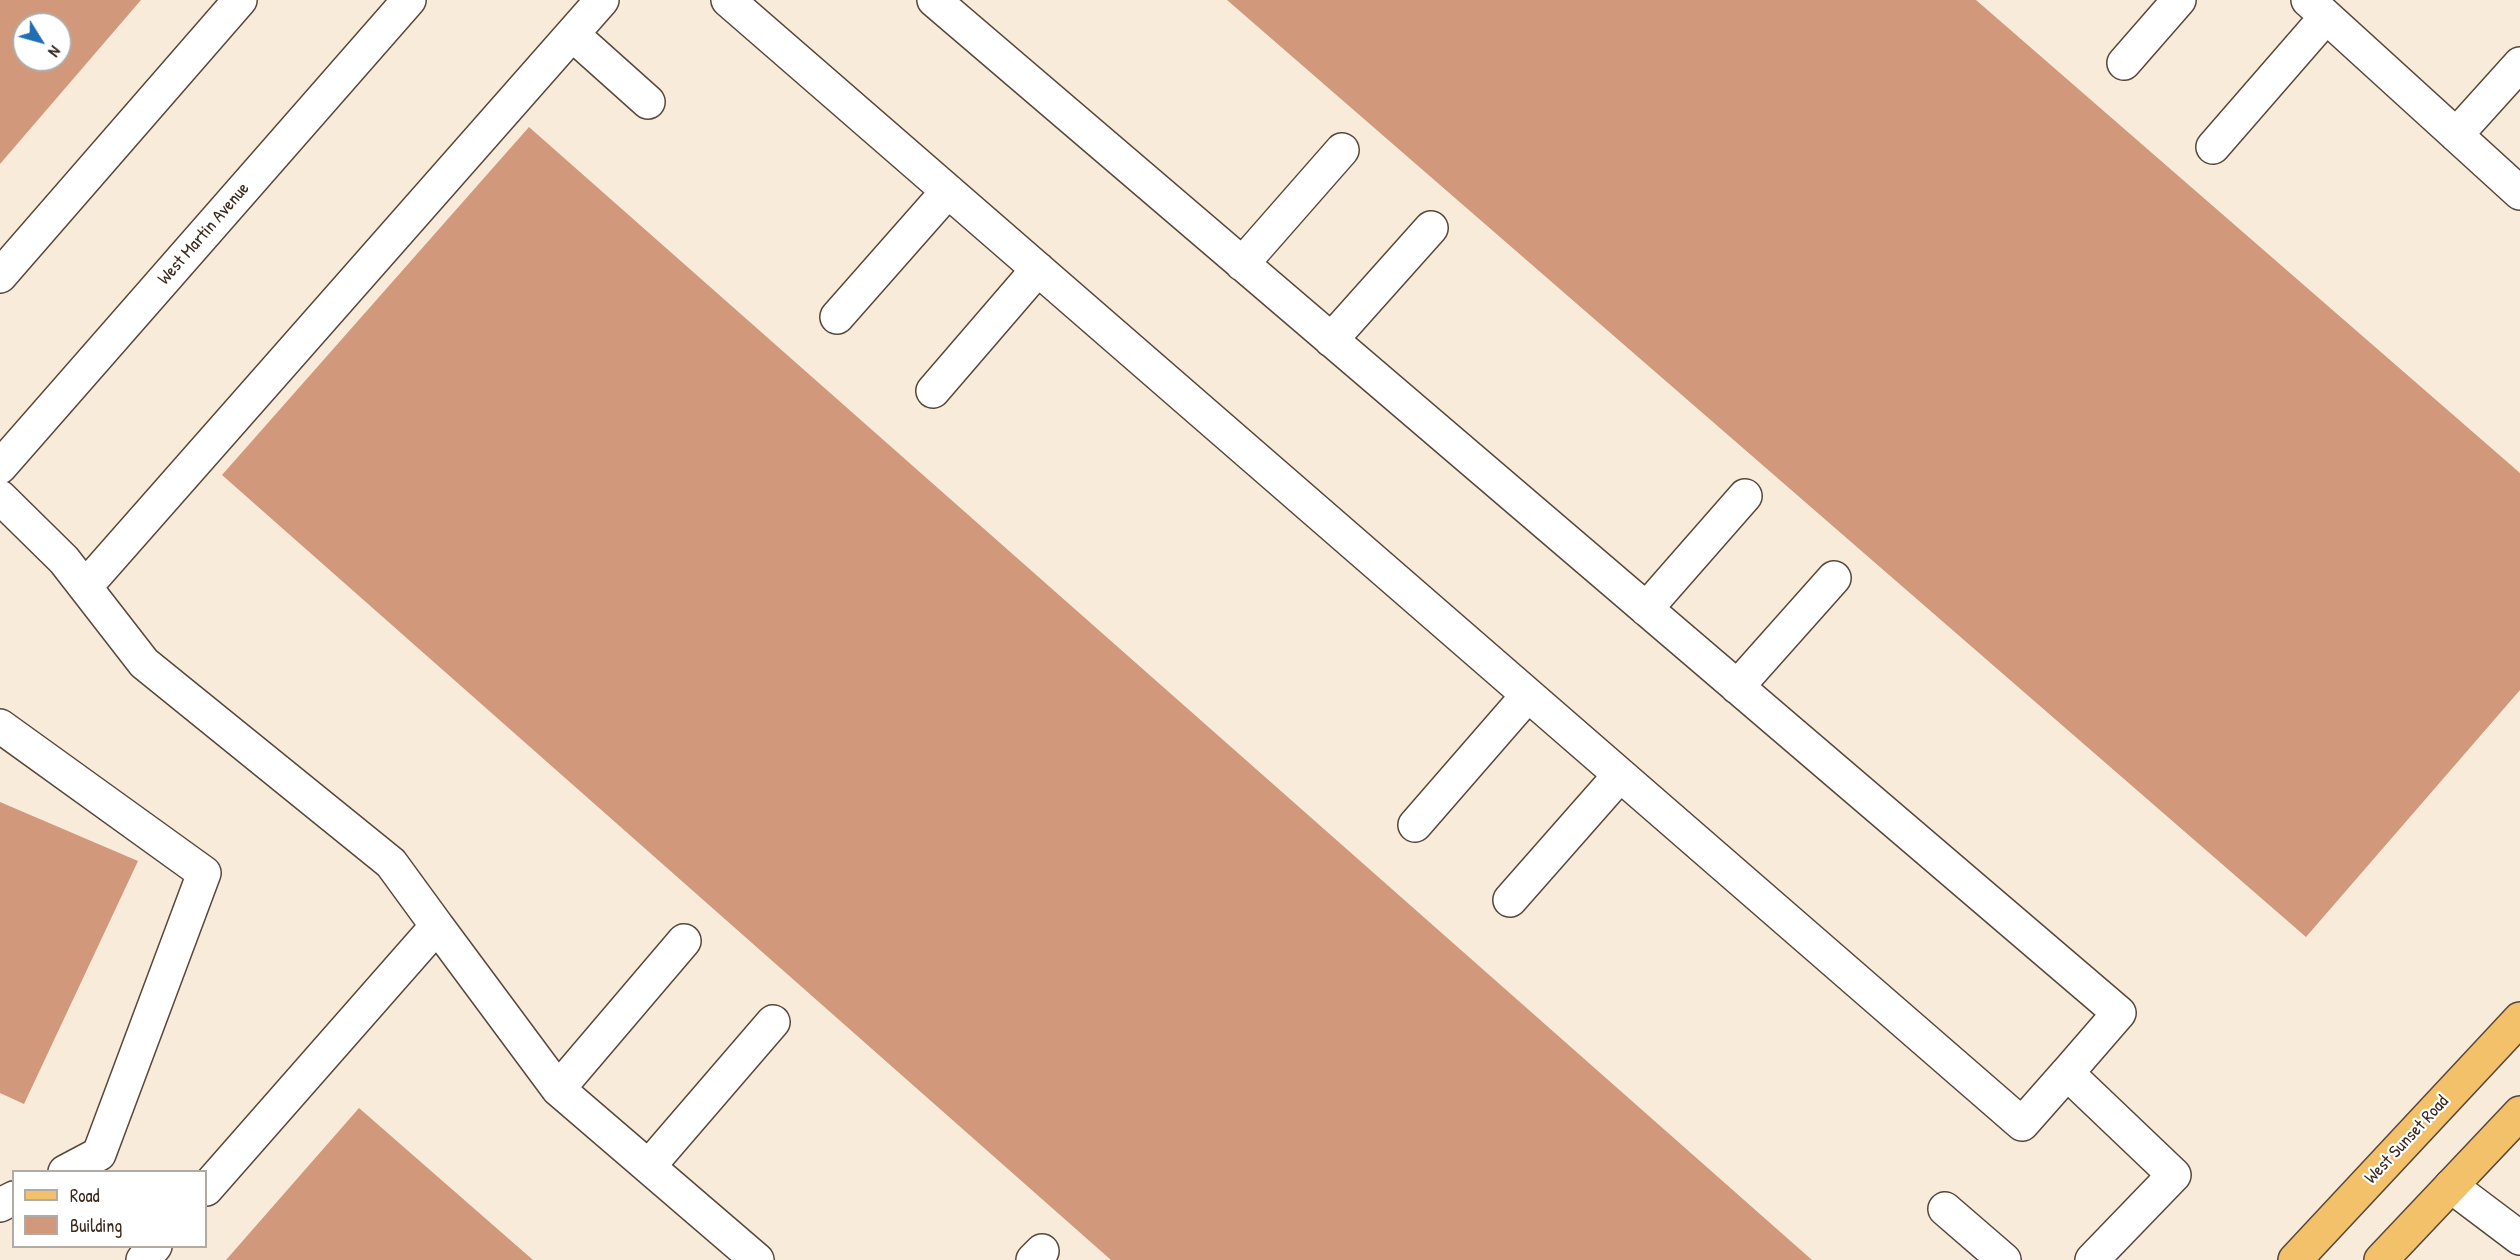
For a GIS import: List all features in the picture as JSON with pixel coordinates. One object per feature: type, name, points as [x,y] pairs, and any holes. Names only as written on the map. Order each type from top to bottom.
[{"type":"main road","name":"West Sunset Road","points":[[2295,1260],[2520,1019]]},
{"type":"main road","points":[[2381,1260],[2520,1113]]},
{"type":"street","points":[[0,276],[240,0]]},
{"type":"street","name":"West Martin Avenue","points":[[0,467],[409,0]]},
{"type":"street","points":[[85,587],[602,0]]},
{"type":"street","points":[[728,0],[2022,1124],[2119,1013],[934,0]]},
{"type":"street","points":[[2124,63],[2179,0]]},
{"type":"street","points":[[2213,147],[2317,8],[2520,193]]},
{"type":"street","points":[[572,34],[648,102]]},
{"type":"street","points":[[2456,135],[2520,64]]},
{"type":"street","points":[[1242,264],[1342,150]]},
{"type":"street","points":[[837,317],[948,191]]},
{"type":"street","points":[[1331,340],[1431,228]]},
{"type":"street","points":[[933,391],[1038,269]]},
{"type":"street","points":[[1646,609],[1745,496]]},
{"type":"street","points":[[0,497],[64,560],[144,663],[391,863],[558,1089],[757,1260]]},
{"type":"street","points":[[1737,687],[1834,578]]},
{"type":"street","points":[[1415,825],[1528,695]]},
{"type":"street","points":[[0,726],[204,873],[99,1154],[69,1170]]},
{"type":"street","points":[[1510,900],[1620,775]]},
{"type":"street","points":[[207,1188],[437,926]]},
{"type":"street","points":[[558,1089],[684,941]]},
{"type":"street","points":[[649,1166],[772,1022]]},
{"type":"street","points":[[2067,1073],[2174,1175],[2092,1260]]},
{"type":"street","points":[[2451,1186],[2520,1238]]},
{"type":"street","points":[[1946,1209],[2004,1260]]},
{"type":"street","points":[[143,1260],[153,1248]]},
{"type":"building","points":[[0,0],[141,0],[0,164]]},
{"type":"building","points":[[1227,0],[1976,0],[2520,473],[2520,690],[2306,937]]},
{"type":"building","points":[[529,127],[1812,1260],[1111,1260],[222,475]]},
{"type":"building","points":[[0,802],[138,861],[24,1104],[0,1093]]},
{"type":"building","points":[[359,1108],[533,1260],[226,1260]]}]
